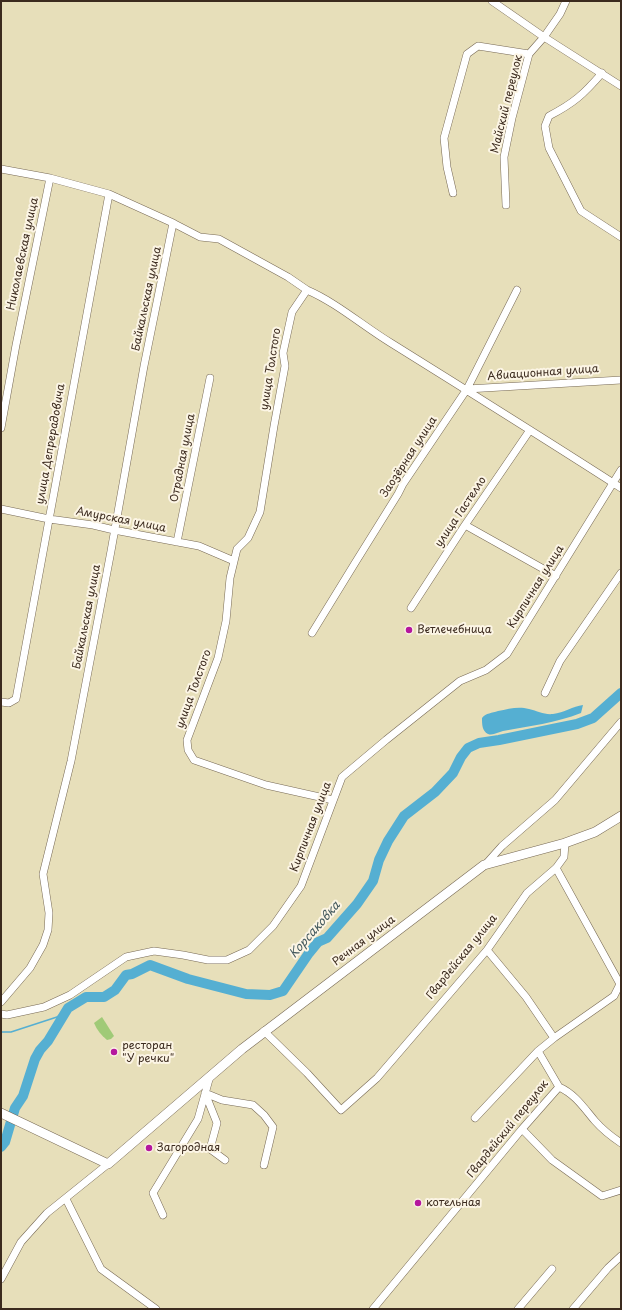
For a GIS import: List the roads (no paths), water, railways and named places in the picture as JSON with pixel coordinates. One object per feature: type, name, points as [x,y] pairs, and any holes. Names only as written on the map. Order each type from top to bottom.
[{"type":"main road","points":[[484,865],[565,843],[595,832],[621,816]]},
{"type":"main road","name":"Речная улица","points":[[108,1164],[264,1031],[484,865]]},
{"type":"main road","points":[[2,1113],[108,1164]]},
{"type":"street","points":[[492,1],[544,37],[621,86]]},
{"type":"street","name":"Майский переулок","points":[[506,205],[504,157],[512,118],[529,54],[544,37],[560,14],[566,1]]},
{"type":"street","points":[[453,193],[447,167],[444,138],[467,54],[478,46],[529,54]]},
{"type":"street","points":[[602,73],[585,92],[567,107],[549,116],[544,126],[549,148],[554,160],[581,211],[621,237]]},
{"type":"street","points":[[1,169],[50,178],[108,194],[200,236],[218,238],[288,277],[307,290],[320,296],[621,488]]},
{"type":"street","name":"Николаевская улица","points":[[1,428],[16,345],[50,178]]},
{"type":"street","name":"улица Депрерадовича","points":[[1,702],[9,703],[16,699],[108,194]]},
{"type":"street","name":"Байкальская улица","points":[[1,1002],[30,968],[43,945],[48,930],[49,913],[43,874],[71,761],[144,366],[173,223]]},
{"type":"street","name":"улица Толстого","points":[[307,290],[292,312],[283,353],[285,366],[260,512],[248,538],[237,549],[230,578],[226,621],[218,658],[187,740],[188,750],[194,760],[266,784],[333,800]]},
{"type":"street","name":"Заозёрная улица","points":[[312,633],[403,484],[467,389],[517,290]]},
{"type":"street","name":"Отрадная улица","points":[[177,542],[210,378]]},
{"type":"street","name":"Авиационная улица","points":[[467,389],[621,380]]},
{"type":"street","name":"улица Гастелло","points":[[411,608],[465,525],[530,430]]},
{"type":"street","name":"Кирпичная улица","points":[[1,1014],[7,1015],[44,1006],[70,995],[126,957],[154,951],[208,960],[227,960],[249,950],[274,926],[300,886],[342,778],[460,680],[486,670],[507,654],[621,470]]},
{"type":"street","name":"Амурская улица","points":[[1,509],[199,546],[234,561]]},
{"type":"street","points":[[465,525],[556,576]]},
{"type":"street","points":[[545,693],[560,661],[621,573]]},
{"type":"street","name":"Речная улица","points":[[484,865],[502,846],[555,800],[621,722]]},
{"type":"street","name":"Гвардейская улица","points":[[264,1031],[308,1073],[341,1110],[376,1078],[487,950],[527,893],[556,868],[564,857],[565,843]]},
{"type":"street","points":[[475,1118],[538,1051],[614,996],[620,984],[556,868]]},
{"type":"street","points":[[487,950],[526,997],[554,1038]]},
{"type":"street","name":"Гвардейский переулок","points":[[373,1309],[522,1129],[559,1087],[538,1051]]},
{"type":"street","points":[[163,1216],[153,1194],[198,1119],[210,1076]]},
{"type":"street","points":[[559,1087],[567,1091],[586,1109],[595,1121],[621,1143]]},
{"type":"street","points":[[205,1093],[217,1123],[210,1149],[225,1160]]},
{"type":"street","points":[[205,1093],[222,1100],[253,1105],[264,1115],[273,1127],[264,1165]]},
{"type":"street","points":[[522,1129],[552,1160],[602,1196],[621,1190]]},
{"type":"street","points":[[1,1279],[21,1242],[48,1213],[108,1164]]},
{"type":"street","points":[[66,1199],[101,1269],[156,1309]]},
{"type":"street","points":[[573,1309],[608,1268],[621,1256]]},
{"type":"street","points":[[518,1309],[552,1269]]},
{"type":"water","points":[[583,705],[581,713],[552,722],[503,731],[492,735],[486,733],[483,727],[482,718],[487,714],[498,711],[521,708],[553,714]]},
{"type":"waterway","name":"Корсаковка","points":[[1,1147],[5,1142],[15,1108],[23,1096],[35,1059],[68,1008],[86,997],[104,997],[115,990],[126,975],[132,974],[150,965],[188,979],[246,994],[270,995],[283,991],[309,953],[318,942],[327,938],[357,904],[373,881],[379,860],[388,841],[404,816],[435,792],[453,773],[461,757],[468,748],[479,743],[577,724],[593,718],[621,693]]},
{"type":"waterway","points":[[1,1032],[11,1032],[57,1017],[68,1008]]},
{"type":"place","name":"Ветлечебница","points":[[409,630]]},
{"type":"place","name":"ресторан \"У речки\"","points":[[114,1052]]},
{"type":"place","name":"Загородная","points":[[149,1148]]},
{"type":"place","name":"котельная","points":[[418,1203]]}]
